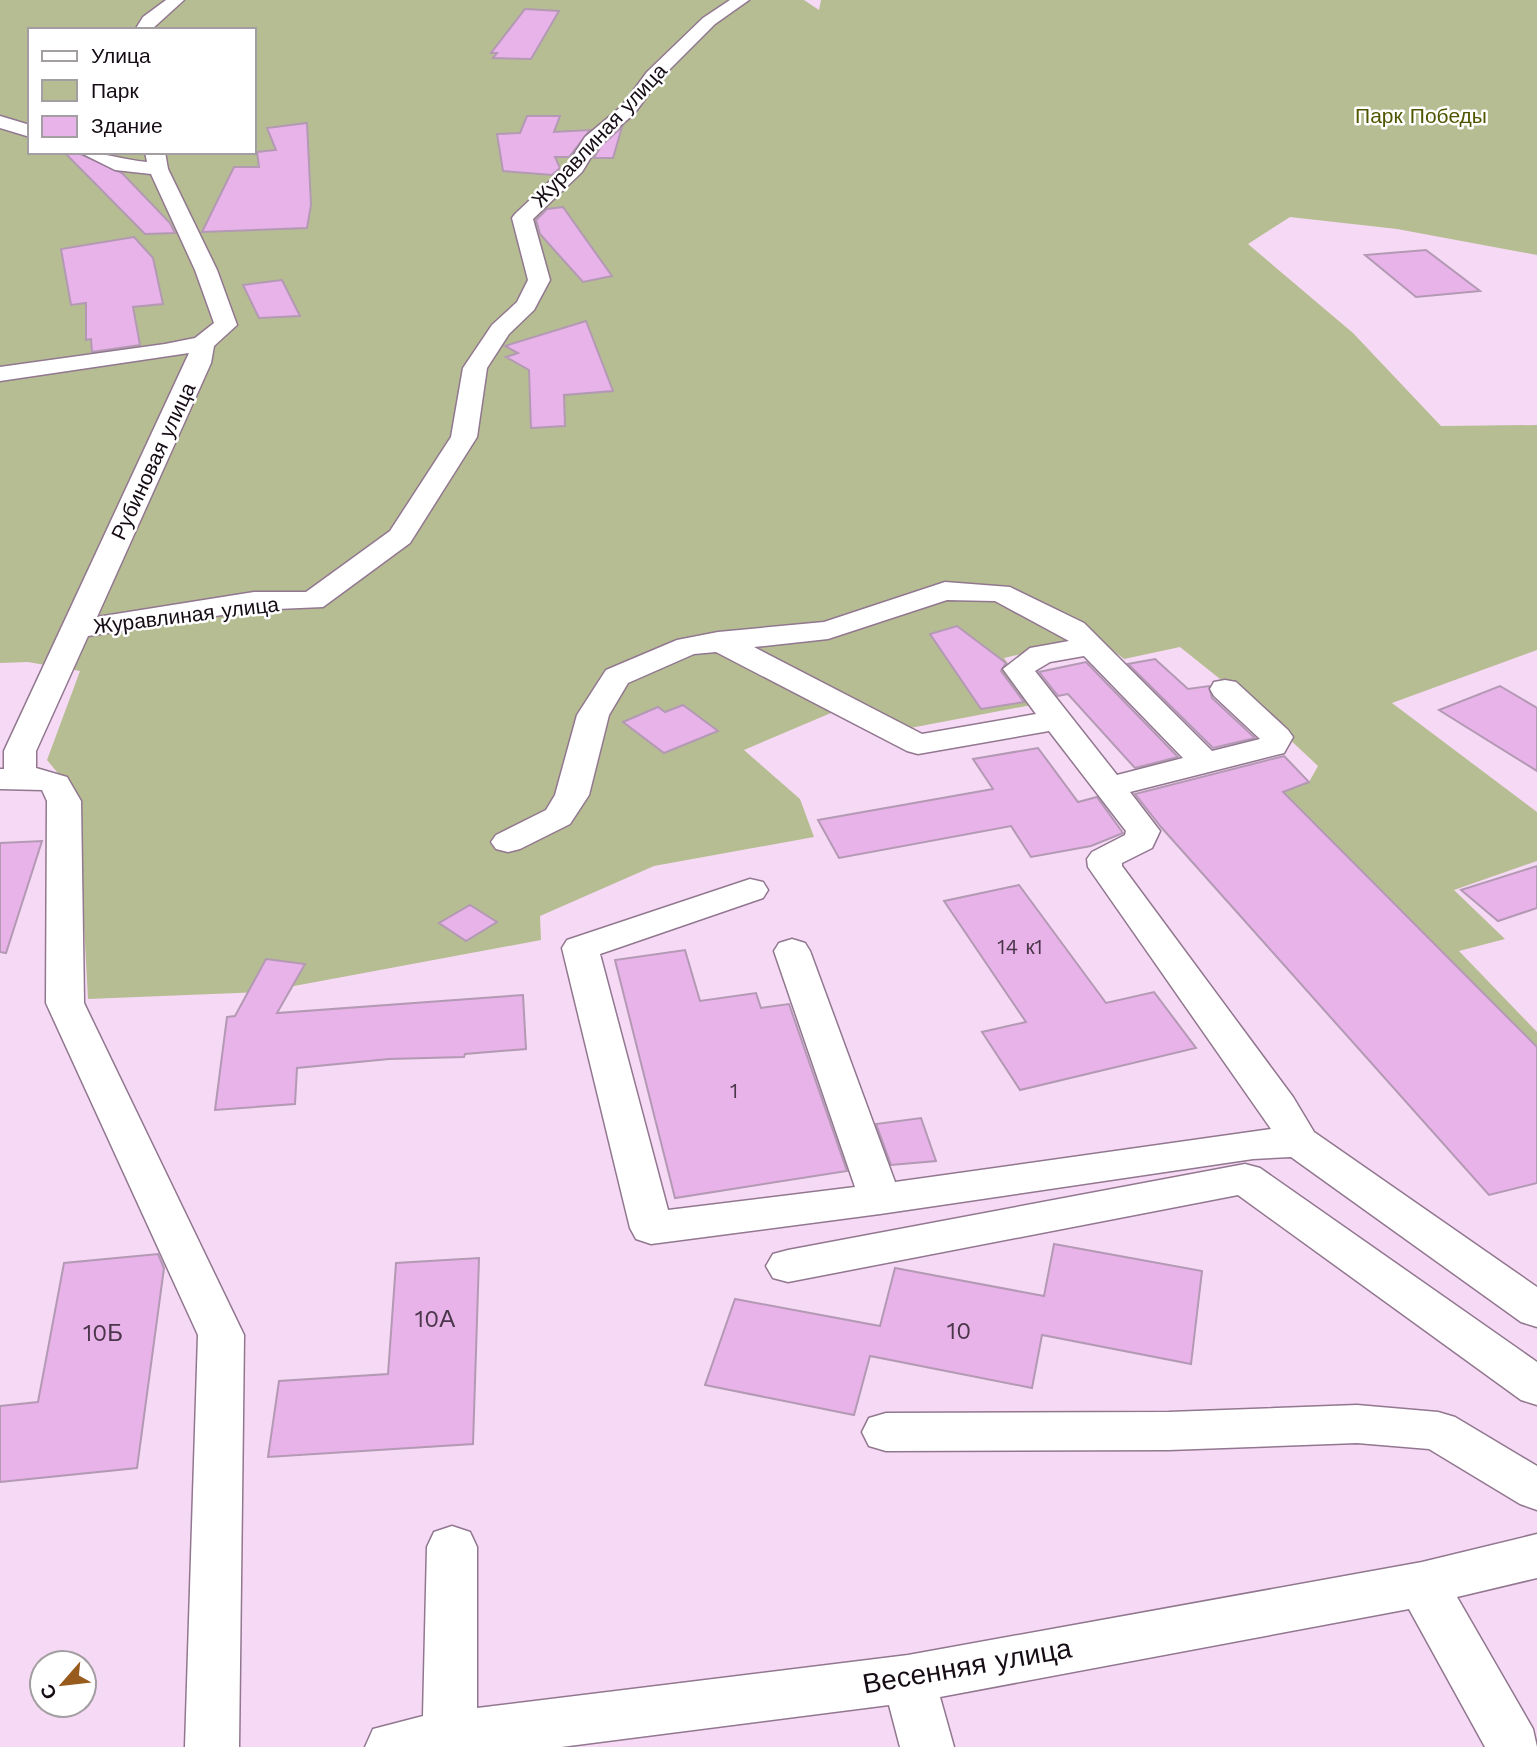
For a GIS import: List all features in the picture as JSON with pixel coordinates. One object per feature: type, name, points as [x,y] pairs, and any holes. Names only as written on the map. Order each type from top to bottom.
[{"type":"street","points":[[144,28],[149,20],[176,0]]},
{"type":"street","name":"Журавлиная улица","points":[[74,630],[139,617],[254,601],[313,601],[400,537],[464,437],[475,368],[500,330],[526,305],[539,280],[522,218],[575,167],[592,141],[628,110],[653,76],[709,21],[741,0]]},
{"type":"street","points":[[0,121],[28,130]]},
{"type":"street","points":[[93,154],[122,166],[157,160]]},
{"type":"street","name":"Рубиновая улица","points":[[10,778],[74,630],[199,363],[203,343],[226,325],[206,270],[157,160]]},
{"type":"street","points":[[0,374],[165,351],[203,343]]},
{"type":"street","points":[[508,842],[558,817],[572,795],[593,715],[617,677],[688,646],[828,630],[945,591],[1000,593],[1074,629],[1205,762]]},
{"type":"street","points":[[718,641],[918,744],[1048,721],[1057,722]]},
{"type":"street","points":[[1091,646],[1041,654],[1018,669],[1143,831],[1140,841],[1104,859],[1105,867],[1279,1107],[1299,1142],[1537,1310]]},
{"type":"street","points":[[1110,787],[1273,746],[1277,737],[1225,689]]},
{"type":"street","points":[[10,778],[40,778],[54,784],[64,801],[65,1003],[221,1335],[212,1747]]},
{"type":"street","points":[[750,890],[580,948],[651,1228],[880,1199],[1253,1145],[1299,1142]]},
{"type":"street","points":[[792,951],[880,1199]]},
{"type":"street","points":[[788,1266],[1245,1180],[1537,1387]]},
{"type":"street","points":[[886,1432],[1169,1431],[1357,1424],[1438,1431],[1537,1490]]},
{"type":"street","points":[[450,1736],[452,1546]]},
{"type":"street","name":"Весенняя улица","points":[[392,1747],[450,1736],[908,1679],[1422,1584],[1537,1556]]},
{"type":"street","points":[[1422,1584],[1514,1747]]},
{"type":"street","points":[[908,1679],[927,1747]]},
{"type":"green space","name":"Парк Победы","points":[[0,0],[804,0],[819,10],[821,0],[1537,0],[1537,255],[1397,229],[1290,217],[1248,244],[1353,333],[1441,426],[1537,425],[1537,650],[1392,703],[1537,812],[1537,861],[1454,890],[1505,939],[1459,951],[1537,1032],[1537,1047],[1283,792],[1309,782],[1318,766],[1255,707],[1180,647],[1124,659],[1079,625],[964,586],[827,625],[708,636],[838,710],[744,750],[800,799],[814,837],[654,866],[540,916],[541,940],[262,992],[88,999],[77,796],[47,760],[80,671],[28,662],[0,663]]},
{"type":"green space","points":[[946,597],[1000,599],[1071,637],[1070,643],[1004,658],[1037,704],[905,729],[745,645]]},
{"type":"building","points":[[525,9],[559,11],[531,59],[493,58],[497,53],[491,53]]},
{"type":"building","points":[[527,116],[560,116],[554,132],[590,130],[569,157],[555,157],[560,168],[552,175],[503,171],[497,134],[520,133]]},
{"type":"building","points":[[307,123],[311,205],[307,228],[202,232],[234,167],[259,167],[257,152],[276,150],[267,128]]},
{"type":"building","points":[[622,127],[613,158],[594,158],[601,146]]},
{"type":"building","points":[[66,154],[80,154],[122,173],[170,223],[175,233],[145,234]]},
{"type":"building","points":[[563,207],[612,276],[583,282],[540,234],[536,220],[547,209]]},
{"type":"building","points":[[134,237],[153,258],[163,304],[133,307],[140,345],[92,352],[91,339],[86,340],[86,303],[71,305],[61,249]]},
{"type":"building","points":[[1426,250],[1480,291],[1416,297],[1365,255]]},
{"type":"building","points":[[282,280],[300,316],[259,318],[243,285]]},
{"type":"building","points":[[586,321],[613,391],[564,395],[565,426],[531,428],[529,370],[506,357],[518,353],[505,346]]},
{"type":"building","points":[[957,626],[1006,663],[1001,671],[1024,702],[981,709],[930,634]]},
{"type":"building","points":[[1155,659],[1188,689],[1209,686],[1212,698],[1255,738],[1213,748],[1128,664]]},
{"type":"building","points":[[1086,662],[1178,757],[1135,768],[1068,694],[1058,696],[1039,672]]},
{"type":"building","points":[[1500,686],[1537,708],[1537,771],[1439,710]]},
{"type":"building","points":[[683,705],[718,731],[664,753],[623,722],[658,707],[665,712]]},
{"type":"building","points":[[1038,748],[1078,802],[1097,797],[1123,833],[1091,846],[1031,857],[1011,826],[839,858],[818,820],[993,789],[973,759]]},
{"type":"building","points":[[1284,756],[1309,782],[1283,792],[1537,1047],[1537,1183],[1489,1195],[1161,827],[1135,794]]},
{"type":"building","points":[[42,841],[6,953],[0,952],[0,843]]},
{"type":"building","points":[[1537,866],[1537,908],[1498,921],[1461,890]]},
{"type":"building","points":[[1019,885],[1106,1003],[1154,992],[1196,1048],[1020,1090],[982,1032],[1026,1022],[944,901]]},
{"type":"building","points":[[470,905],[497,922],[466,941],[439,923]]},
{"type":"building","points":[[685,950],[700,1001],[756,993],[761,1008],[789,1004],[847,1171],[675,1198],[615,960]]},
{"type":"building","points":[[266,959],[305,964],[277,1013],[523,995],[526,1049],[465,1054],[464,1057],[389,1059],[297,1068],[295,1104],[215,1110],[227,1017],[235,1016]]},
{"type":"building","points":[[921,1118],[936,1161],[891,1165],[876,1124]]},
{"type":"building","points":[[1054,1244],[1202,1271],[1191,1364],[1042,1335],[1032,1388],[870,1356],[854,1415],[705,1385],[735,1299],[880,1326],[895,1268],[1044,1296]]},
{"type":"building","points":[[158,1254],[164,1268],[137,1468],[0,1482],[0,1406],[38,1402],[64,1263]]},
{"type":"building","points":[[479,1258],[473,1444],[268,1457],[279,1381],[388,1374],[396,1263]]}]
